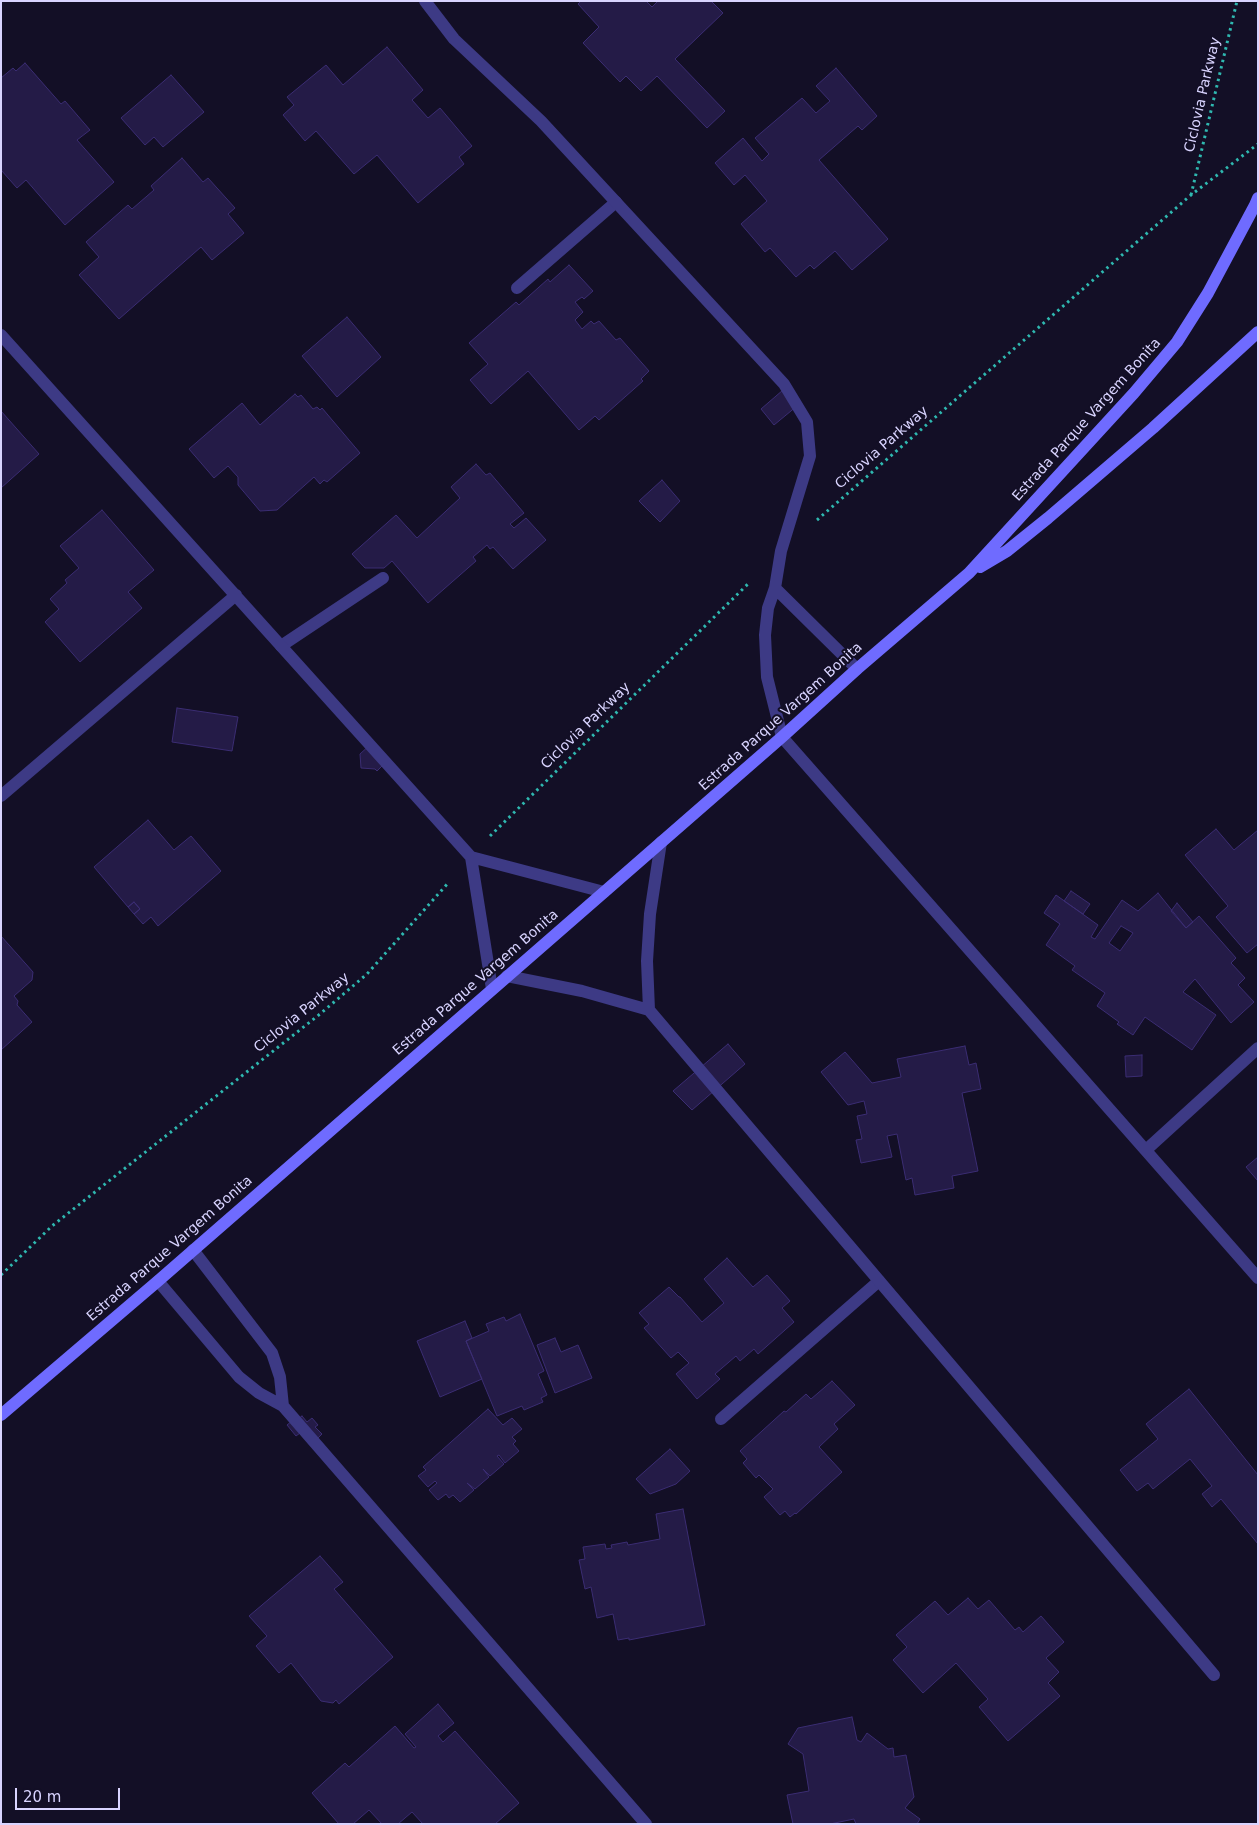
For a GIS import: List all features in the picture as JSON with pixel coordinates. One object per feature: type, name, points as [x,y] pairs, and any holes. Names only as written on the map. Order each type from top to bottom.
[{"type":"main road","name":"Estrada Parque Vargem Bonita","points":[[1,1415],[158,1281],[969,573],[1128,400],[1177,342],[1208,293],[1258,198]]},
{"type":"main road","name":"Estrada Parque Vargem Bonita","points":[[969,573],[1006,551],[1048,518],[1153,428],[1258,332]]},
{"type":"street","points":[[425,1],[454,39],[542,121],[784,384],[807,422],[810,456],[781,551],[775,588],[768,608],[765,644],[767,677],[782,737],[1258,1278]]},
{"type":"street","points":[[517,288],[616,202]]},
{"type":"street","points":[[1,335],[471,857],[492,989]]},
{"type":"street","points":[[281,646],[383,578]]},
{"type":"street","points":[[775,588],[857,669]]},
{"type":"street","points":[[1,796],[236,595]]},
{"type":"street","points":[[650,1010],[647,960],[650,914],[661,842]]},
{"type":"street","points":[[471,857],[604,892]]},
{"type":"street","points":[[507,976],[582,990],[650,1010],[1214,1675]]},
{"type":"street","points":[[1146,1150],[1258,1048]]},
{"type":"street","points":[[193,1250],[272,1353],[280,1377],[283,1406]]},
{"type":"street","points":[[158,1281],[239,1377],[259,1393],[283,1406],[646,1824]]},
{"type":"street","points":[[721,1419],[879,1281]]},
{"type":"path","name":"Ciclovia Parkway","points":[[1191,195],[1237,1]]},
{"type":"path","name":"Ciclovia Parkway","points":[[1,1275],[52,1226],[320,1014],[367,974],[494,831],[781,551],[1191,195],[1258,144]]},
{"type":"building","points":[[581,1],[646,1],[652,7],[658,1],[711,1],[723,13],[675,59],[725,111],[707,128],[657,76],[641,91],[626,76],[620,82],[583,43],[599,27],[578,4]]},
{"type":"building","points":[[387,47],[423,90],[412,100],[428,118],[440,108],[472,146],[459,157],[464,164],[418,203],[377,155],[354,174],[316,131],[305,141],[283,115],[294,105],[287,97],[326,65],[343,85]]},
{"type":"building","points":[[25,63],[61,104],[65,101],[90,130],[77,140],[114,182],[65,225],[26,180],[17,188],[1,170],[1,78],[13,68],[16,71]]},
{"type":"building","points":[[836,68],[877,116],[862,130],[858,126],[819,160],[888,239],[852,270],[835,251],[814,269],[810,265],[796,277],[770,248],[765,252],[741,224],[767,201],[745,175],[734,185],[715,163],[743,138],[762,161],[769,154],[755,138],[802,98],[816,113],[830,101],[816,86]]},
{"type":"building","points":[[171,75],[204,112],[163,147],[154,137],[145,145],[121,118]]},
{"type":"building","points":[[182,158],[203,182],[208,178],[235,208],[228,214],[244,233],[212,260],[201,247],[119,319],[79,275],[99,257],[86,242],[128,205],[132,209],[154,190],[151,186]]},
{"type":"building","points":[[569,265],[593,291],[584,299],[582,297],[575,302],[583,312],[575,320],[582,329],[591,321],[594,324],[599,321],[616,340],[620,338],[649,371],[641,379],[643,381],[599,420],[595,416],[579,430],[528,371],[491,404],[470,380],[488,364],[469,343],[516,302],[519,305],[548,279],[550,282]]},
{"type":"building","points":[[347,317],[381,357],[337,397],[302,356]]},
{"type":"building","points":[[783,390],[797,406],[774,425],[761,409]]},
{"type":"building","points":[[295,394],[298,397],[301,395],[313,409],[317,407],[320,410],[322,408],[360,453],[327,482],[324,480],[320,484],[314,477],[277,510],[260,511],[238,485],[238,477],[228,466],[214,478],[189,449],[242,403],[260,425]]},
{"type":"building","points":[[1,411],[39,454],[1,488]]},
{"type":"building","points":[[476,464],[486,475],[490,473],[524,513],[510,524],[514,528],[526,518],[546,540],[513,569],[493,547],[490,549],[487,545],[473,557],[476,561],[428,603],[392,561],[384,568],[365,568],[352,554],[396,515],[417,538],[460,498],[451,487]]},
{"type":"building","points":[[662,480],[680,501],[660,522],[639,501]]},
{"type":"building","points":[[102,510],[154,570],[128,592],[142,608],[80,662],[45,622],[59,609],[50,599],[67,583],[65,580],[79,568],[60,546]]},
{"type":"building","points":[[177,708],[238,717],[232,751],[172,742]]},
{"type":"building","points":[[371,744],[387,761],[377,771],[375,769],[361,768],[360,754]]},
{"type":"building","points":[[148,820],[174,850],[191,836],[221,871],[158,926],[151,917],[143,924],[134,914],[140,909],[134,902],[128,907],[94,867]]},
{"type":"building","points":[[1216,829],[1234,850],[1258,830],[1258,944],[1247,953],[1216,917],[1228,906],[1185,855]]},
{"type":"building","points":[[1071,891],[1090,904],[1083,914],[1064,901]]},
{"type":"building","points":[[1158,893],[1186,928],[1199,916],[1236,958],[1231,963],[1245,978],[1238,985],[1254,1002],[1231,1023],[1195,979],[1183,992],[1216,1015],[1192,1050],[1145,1017],[1133,1035],[1117,1024],[1119,1022],[1097,1006],[1105,993],[1072,970],[1075,966],[1046,945],[1060,924],[1044,913],[1056,895],[1098,925],[1091,937],[1095,939],[1122,900],[1138,911]],"holes":[[[1121,926],[1133,933],[1120,951],[1109,943]]]},
{"type":"building","points":[[134,902],[140,909],[134,914],[128,907]]},
{"type":"building","points":[[1177,903],[1193,922],[1186,928],[1171,911]]},
{"type":"building","points":[[1,936],[33,972],[32,980],[14,996],[18,1001],[17,1005],[32,1022],[1,1050]]},
{"type":"building","points":[[728,1044],[745,1064],[692,1110],[673,1091]]},
{"type":"building","points":[[965,1046],[969,1065],[976,1063],[981,1089],[962,1093],[978,1171],[952,1176],[954,1188],[915,1195],[912,1178],[906,1180],[897,1134],[887,1136],[892,1157],[861,1163],[856,1140],[862,1139],[857,1116],[867,1114],[864,1101],[848,1105],[821,1072],[845,1052],[872,1083],[901,1077],[897,1059]]},
{"type":"building","points":[[1142,1055],[1142,1076],[1126,1077],[1125,1056]]},
{"type":"building","points":[[1258,1157],[1258,1181],[1246,1167]]},
{"type":"building","points":[[727,1258],[753,1287],[767,1275],[790,1301],[782,1308],[794,1322],[758,1354],[754,1349],[740,1361],[736,1356],[715,1374],[720,1379],[697,1399],[676,1374],[689,1363],[678,1352],[671,1358],[644,1328],[649,1324],[639,1313],[669,1287],[702,1322],[724,1303],[704,1279]]},
{"type":"building","points":[[520,1314],[544,1371],[538,1374],[547,1395],[541,1398],[543,1402],[524,1410],[522,1406],[497,1416],[466,1341],[489,1331],[486,1324],[504,1317],[506,1321]]},
{"type":"building","points":[[465,1321],[472,1338],[466,1341],[482,1379],[440,1397],[417,1341]]},
{"type":"building","points":[[555,1338],[561,1352],[578,1345],[592,1378],[555,1393],[537,1345]]},
{"type":"building","points":[[832,1381],[855,1405],[834,1424],[838,1429],[819,1447],[842,1472],[796,1514],[790,1517],[785,1511],[780,1515],[764,1497],[773,1489],[759,1475],[756,1478],[743,1463],[747,1459],[740,1451],[784,1411],[786,1412],[806,1394],[811,1399]]},
{"type":"building","points":[[1189,1389],[1258,1475],[1258,1544],[1221,1499],[1212,1507],[1202,1494],[1212,1486],[1190,1459],[1153,1489],[1148,1483],[1137,1491],[1120,1470],[1158,1439],[1146,1424]]},
{"type":"building","points":[[488,1409],[503,1425],[512,1418],[522,1429],[512,1437],[516,1441],[513,1444],[519,1451],[505,1463],[499,1455],[497,1456],[504,1464],[490,1476],[483,1469],[489,1477],[475,1489],[467,1483],[474,1490],[460,1502],[453,1495],[449,1498],[446,1494],[438,1500],[429,1490],[437,1483],[435,1481],[428,1487],[418,1476],[426,1470],[423,1467]]},
{"type":"building","points":[[302,1416],[307,1422],[312,1418],[318,1425],[315,1427],[322,1434],[316,1440],[300,1433],[296,1436],[287,1425],[297,1417],[298,1419]]},
{"type":"building","points":[[670,1449],[690,1471],[676,1484],[650,1494],[636,1479]]},
{"type":"building","points":[[683,1509],[705,1625],[629,1640],[629,1638],[618,1640],[613,1614],[597,1618],[591,1587],[585,1589],[579,1560],[585,1559],[583,1547],[605,1544],[606,1549],[612,1548],[611,1545],[627,1542],[628,1545],[660,1539],[656,1514]]},
{"type":"building","points":[[320,1556],[343,1582],[334,1589],[393,1657],[339,1704],[336,1700],[333,1703],[321,1701],[291,1663],[279,1673],[256,1646],[267,1636],[249,1616]]},
{"type":"building","points":[[968,1598],[978,1609],[989,1600],[1015,1630],[1019,1627],[1023,1632],[1041,1616],[1064,1642],[1046,1658],[1059,1672],[1048,1683],[1060,1696],[1008,1741],[979,1707],[988,1699],[956,1663],[923,1693],[893,1660],[907,1647],[896,1635],[935,1601],[948,1615]]},
{"type":"building","points":[[438,1704],[454,1723],[438,1736],[443,1742],[455,1731],[519,1803],[495,1824],[423,1824],[412,1812],[398,1824],[382,1824],[369,1810],[353,1824],[339,1824],[312,1793],[345,1763],[349,1767],[395,1726],[414,1748],[416,1747],[405,1734]]},
{"type":"building","points":[[852,1717],[857,1740],[861,1742],[867,1733],[888,1749],[893,1748],[894,1757],[906,1755],[914,1797],[905,1808],[920,1819],[917,1824],[856,1824],[854,1819],[830,1824],[793,1824],[787,1795],[809,1791],[803,1754],[788,1744],[798,1728]]}]
